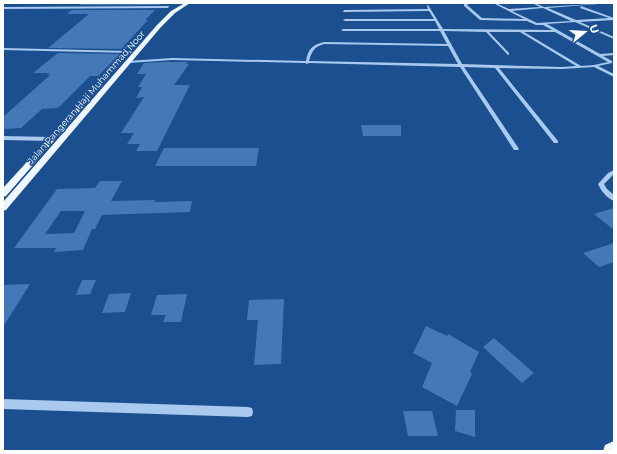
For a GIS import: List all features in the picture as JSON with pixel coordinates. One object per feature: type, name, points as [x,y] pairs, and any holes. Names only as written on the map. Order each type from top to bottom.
[{"type":"main road","name":"Jalan Pangeran Haji Muhammad Noor","points":[[130,57],[172,3]]},
{"type":"main road","name":"Jalan Pangeran Haji Muhammad Noor","points":[[3,194],[50,139],[107,80],[169,16],[188,3]]},
{"type":"main road","name":"Jalan Pangeran Haji Muhammad Noor","points":[[3,208],[107,80]]},
{"type":"street","points":[[469,3],[465,5],[483,19],[528,20]]},
{"type":"street","points":[[494,3],[535,24],[614,19]]},
{"type":"street","points":[[533,3],[614,38]]},
{"type":"street","points":[[569,3],[614,19]]},
{"type":"street","points":[[509,10],[609,3]]},
{"type":"street","points":[[3,8],[166,10]]},
{"type":"street","points":[[340,43],[345,9],[429,8],[461,66],[516,149]]},
{"type":"street","points":[[344,20],[436,20]]},
{"type":"street","points":[[3,49],[172,59],[497,68],[581,68],[611,62],[544,24]]},
{"type":"street","points":[[343,30],[556,31]]},
{"type":"street","points":[[487,31],[508,54]]},
{"type":"street","points":[[522,32],[581,68]]},
{"type":"street","points":[[307,63],[313,46],[324,43],[450,45]]},
{"type":"street","points":[[600,55],[614,54]]},
{"type":"street","points":[[130,57],[172,59]]},
{"type":"street","points":[[594,66],[614,76]]},
{"type":"street","points":[[497,68],[556,142]]},
{"type":"street","points":[[3,138],[50,139]]},
{"type":"street","points":[[614,172],[610,174],[601,184],[604,190],[614,199]]},
{"type":"street","points":[[3,404],[248,412]]},
{"type":"building","points":[[82,3],[161,3],[159,5],[79,5]]},
{"type":"building","points":[[72,10],[155,10],[145,20],[148,20],[123,47],[128,47],[125,49],[48,48],[89,14],[67,14]]},
{"type":"building","points":[[58,53],[120,54],[98,76],[90,76],[58,108],[42,109],[21,128],[3,129],[3,117],[50,75],[47,75],[50,73],[33,73]]},
{"type":"building","points":[[187,62],[186,64],[189,64],[174,85],[190,85],[157,151],[136,151],[140,144],[127,144],[134,133],[121,133],[144,97],[136,98],[142,87],[138,87],[146,74],[137,74],[144,63]]},
{"type":"building","points":[[361,125],[401,125],[401,136],[363,136]]},
{"type":"building","points":[[164,148],[259,148],[256,166],[155,166]]},
{"type":"building","points":[[100,181],[122,181],[111,201],[192,201],[190,212],[102,215],[95,229],[92,229],[83,250],[54,252],[56,248],[14,248],[57,189],[95,188]],"holes":[[[61,211],[85,211],[74,233],[45,234]]]},
{"type":"building","points":[[614,208],[614,230],[594,214]]},
{"type":"building","points":[[614,243],[614,262],[599,267],[583,253]]},
{"type":"building","points":[[82,280],[96,280],[90,294],[76,295]]},
{"type":"building","points":[[30,284],[3,327],[3,285]]},
{"type":"building","points":[[131,293],[125,312],[102,313],[109,294]]},
{"type":"building","points":[[187,294],[181,322],[163,322],[166,315],[151,315],[157,295]]},
{"type":"building","points":[[284,299],[281,364],[254,365],[258,320],[247,320],[249,300]]},
{"type":"building","points":[[426,326],[447,336],[448,334],[479,352],[470,372],[472,374],[457,406],[422,387],[432,363],[413,353]]},
{"type":"building","points":[[494,338],[534,373],[522,383],[483,347]]},
{"type":"building","points":[[456,410],[475,410],[475,437],[455,431]]},
{"type":"building","points":[[403,411],[432,411],[438,436],[408,436]]}]
